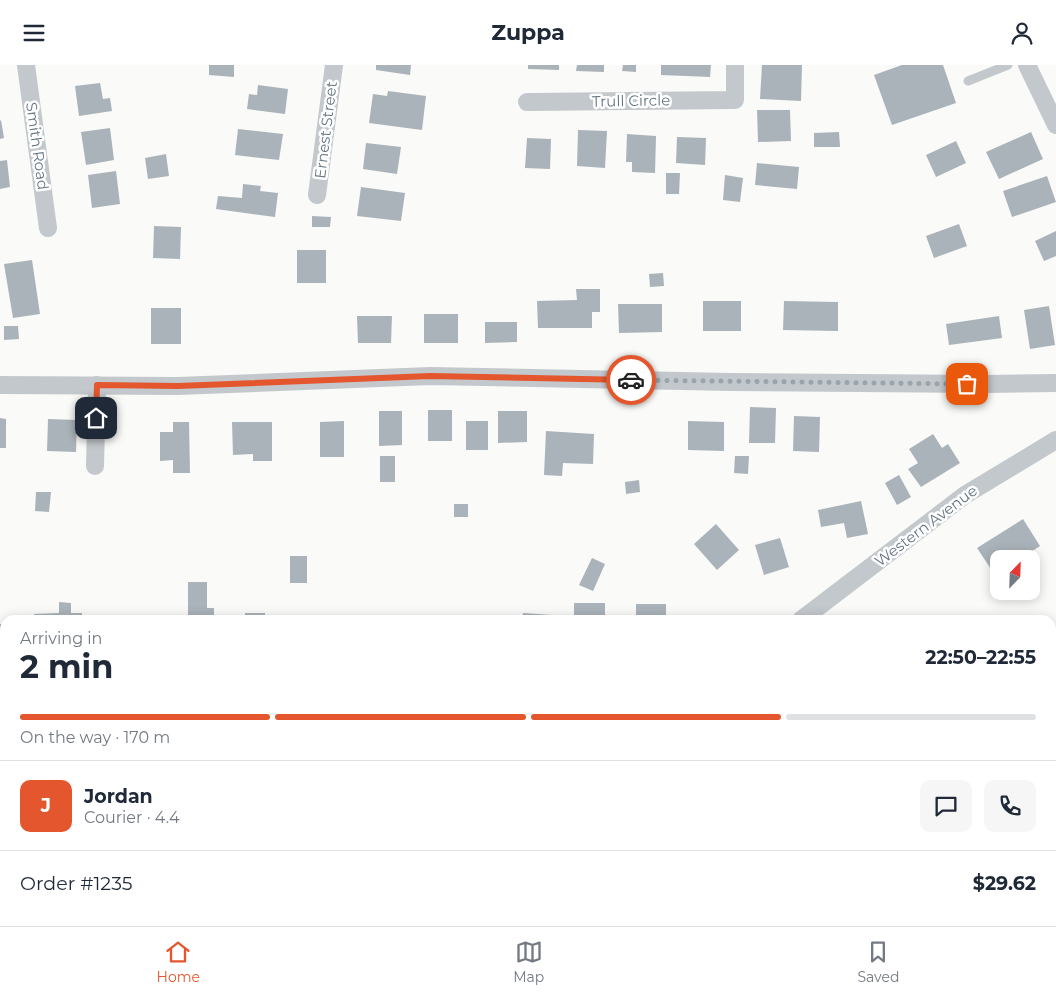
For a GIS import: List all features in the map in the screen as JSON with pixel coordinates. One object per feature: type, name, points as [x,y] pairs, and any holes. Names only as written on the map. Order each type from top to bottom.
[{"type":"street","name":"Smith Road","points":[[26,65],[48,228]]},
{"type":"street","name":"Ernest Street","points":[[317,195],[334,65]]},
{"type":"street","name":"Trull Circle","points":[[527,102],[735,99],[735,65]]},
{"type":"street","points":[[1027,65],[1056,125]]},
{"type":"street","points":[[0,385],[178,386],[430,376],[751,383],[986,385],[1056,383]]},
{"type":"street","points":[[95,466],[97,385]]},
{"type":"street","name":"Western Avenue","points":[[808,615],[966,495],[1056,440]]},
{"type":"lane","points":[[968,81],[1008,65]]},
{"type":"building","points":[[209,65],[234,65],[234,77],[209,75]]},
{"type":"building","points":[[376,65],[411,65],[410,75],[376,70]]},
{"type":"building","points":[[528,65],[559,65],[559,70],[528,69]]},
{"type":"building","points":[[577,65],[604,65],[604,72],[576,71]]},
{"type":"building","points":[[623,65],[636,65],[636,72],[622,71]]},
{"type":"building","points":[[661,65],[711,65],[710,77],[661,75]]},
{"type":"building","points":[[762,65],[802,65],[801,101],[760,99]]},
{"type":"building","points":[[902,65],[943,65],[956,103],[892,125],[874,75]]},
{"type":"building","points":[[100,83],[103,99],[110,98],[112,111],[79,116],[75,86]]},
{"type":"building","points":[[258,85],[288,89],[285,114],[247,109],[249,94],[257,95]]},
{"type":"building","points":[[388,91],[426,96],[422,130],[369,123],[373,94],[387,96]]},
{"type":"building","points":[[757,110],[790,110],[791,141],[758,142]]},
{"type":"building","points":[[0,121],[4,138],[0,139]]},
{"type":"building","points":[[110,128],[114,160],[86,165],[81,132]]},
{"type":"building","points":[[238,129],[283,134],[279,160],[235,155]]},
{"type":"building","points":[[578,130],[607,131],[605,168],[577,166]]},
{"type":"building","points":[[839,132],[840,147],[814,147],[814,133]]},
{"type":"building","points":[[1031,132],[1043,159],[999,179],[986,152]]},
{"type":"building","points":[[627,134],[656,136],[655,173],[632,172],[632,162],[626,162]]},
{"type":"building","points":[[677,137],[706,138],[705,165],[676,163]]},
{"type":"building","points":[[527,138],[551,139],[550,169],[525,168]]},
{"type":"building","points":[[956,141],[966,163],[936,177],[926,155]]},
{"type":"building","points":[[366,143],[401,147],[397,174],[363,169]]},
{"type":"building","points":[[166,154],[169,176],[148,179],[145,158]]},
{"type":"building","points":[[7,160],[10,187],[0,189],[0,161]]},
{"type":"building","points":[[757,163],[799,167],[797,189],[755,185]]},
{"type":"building","points":[[116,171],[120,204],[92,208],[88,175]]},
{"type":"building","points":[[666,173],[680,173],[679,194],[666,194]]},
{"type":"building","points":[[725,175],[743,178],[740,202],[723,200]]},
{"type":"building","points":[[1047,176],[1056,202],[1012,217],[1003,191]]},
{"type":"building","points":[[243,184],[261,186],[260,191],[278,193],[275,217],[216,209],[218,196],[242,198]]},
{"type":"building","points":[[361,187],[405,193],[401,221],[357,216]]},
{"type":"building","points":[[312,216],[331,217],[330,227],[312,227]]},
{"type":"building","points":[[959,224],[967,246],[934,258],[926,236]]},
{"type":"building","points":[[154,226],[181,227],[180,259],[153,258]]},
{"type":"building","points":[[1056,231],[1056,256],[1044,261],[1035,241]]},
{"type":"building","points":[[297,250],[326,250],[326,283],[297,283]]},
{"type":"building","points":[[32,260],[40,314],[13,318],[4,264]]},
{"type":"building","points":[[663,273],[664,286],[650,287],[649,274]]},
{"type":"building","points":[[576,289],[600,289],[600,312],[592,312],[592,328],[538,328],[537,301],[577,300]]},
{"type":"building","points":[[703,301],[741,301],[741,331],[703,331]]},
{"type":"building","points":[[784,301],[838,302],[838,331],[783,330]]},
{"type":"building","points":[[618,304],[662,304],[662,332],[619,333]]},
{"type":"building","points":[[1049,306],[1055,345],[1030,349],[1024,310]]},
{"type":"building","points":[[151,308],[181,308],[181,344],[151,344]]},
{"type":"building","points":[[424,314],[458,314],[458,343],[424,343]]},
{"type":"building","points":[[357,316],[392,316],[391,343],[358,343]]},
{"type":"building","points":[[999,316],[1002,338],[949,345],[946,324]]},
{"type":"building","points":[[485,322],[517,322],[517,342],[485,343]]},
{"type":"building","points":[[4,326],[18,326],[19,339],[4,340]]},
{"type":"building","points":[[750,407],[776,408],[775,443],[749,443]]},
{"type":"building","points":[[428,410],[452,410],[452,441],[428,441]]},
{"type":"building","points":[[379,411],[402,411],[402,445],[379,446]]},
{"type":"building","points":[[498,411],[527,411],[527,442],[498,443]]},
{"type":"building","points":[[794,416],[820,417],[819,452],[793,451]]},
{"type":"building","points":[[0,418],[6,419],[6,448],[0,448]]},
{"type":"building","points":[[48,419],[77,420],[76,452],[47,451]]},
{"type":"building","points":[[344,421],[344,457],[320,457],[320,422]]},
{"type":"building","points":[[466,421],[488,421],[488,450],[466,450]]},
{"type":"building","points":[[688,421],[724,422],[724,451],[688,450]]},
{"type":"building","points":[[173,422],[189,422],[190,473],[173,473],[173,460],[160,461],[160,432],[173,432]]},
{"type":"building","points":[[232,422],[272,422],[272,461],[253,461],[253,454],[233,455]]},
{"type":"building","points":[[546,431],[594,434],[593,464],[563,463],[562,476],[544,475]]},
{"type":"building","points":[[933,434],[942,448],[948,444],[960,463],[921,487],[908,469],[918,463],[909,449]]},
{"type":"building","points":[[380,456],[395,456],[395,482],[380,482]]},
{"type":"building","points":[[735,456],[749,456],[748,474],[734,473]]},
{"type":"building","points":[[899,475],[911,497],[897,505],[885,483]]},
{"type":"building","points":[[639,480],[640,492],[626,494],[625,482]]},
{"type":"building","points":[[36,492],[51,492],[49,512],[35,511]]},
{"type":"building","points":[[861,501],[868,534],[847,538],[844,523],[821,527],[818,510]]},
{"type":"building","points":[[454,504],[468,504],[468,517],[454,517]]},
{"type":"building","points":[[1023,519],[1040,546],[1034,550],[990,550],[990,568],[977,548]]},
{"type":"building","points":[[716,524],[739,550],[717,570],[694,544]]},
{"type":"building","points":[[780,538],[789,567],[764,575],[755,545]]},
{"type":"building","points":[[290,556],[307,556],[307,583],[290,583]]},
{"type":"building","points":[[592,558],[605,564],[593,591],[579,585]]},
{"type":"building","points":[[188,582],[207,582],[207,608],[214,608],[214,615],[188,615]]},
{"type":"building","points":[[59,602],[71,603],[71,613],[82,613],[82,615],[34,614],[59,613]]},
{"type":"building","points":[[574,603],[605,603],[605,615],[574,615]]},
{"type":"building","points":[[636,604],[666,604],[666,615],[636,615]]},
{"type":"building","points":[[245,613],[265,613],[265,615],[245,615]]},
{"type":"building","points":[[523,613],[552,615],[523,615]]},
{"type":"way so far","points":[[631,380],[751,383],[967,384]]},
{"type":"route","points":[[96,418],[97,385],[178,386],[430,376],[631,380]]}]
